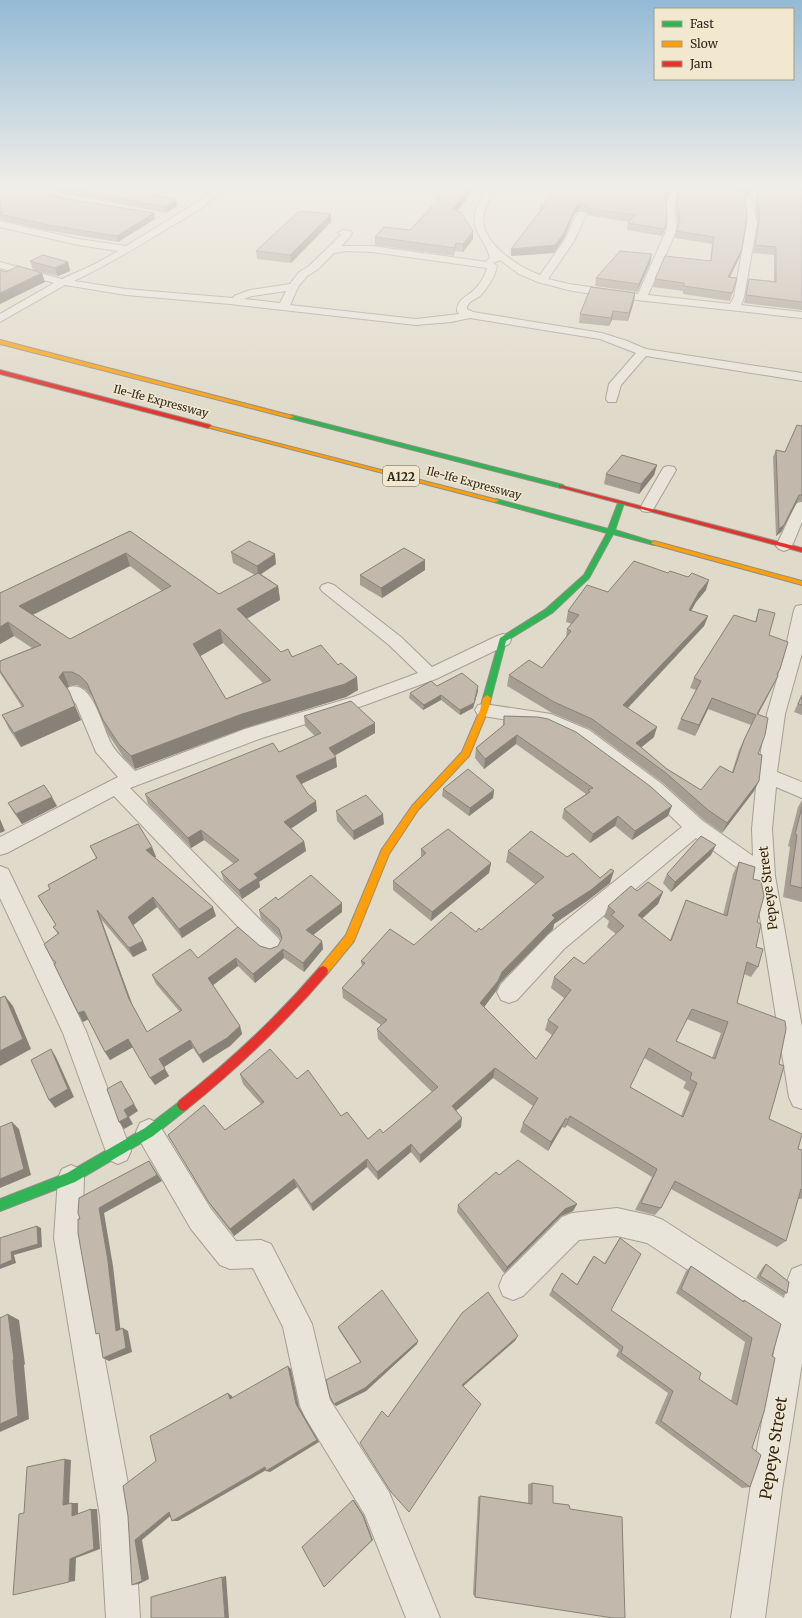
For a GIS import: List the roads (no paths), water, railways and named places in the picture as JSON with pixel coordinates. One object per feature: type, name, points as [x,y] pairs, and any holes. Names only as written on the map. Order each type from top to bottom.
[{"type":"main road","name":"Ile-Ife Expressway","points":[[0,342],[435,458],[647,508],[802,550]]},
{"type":"main road","name":"Ile-Ife Expressway","points":[[0,372],[611,531],[802,583]]},
{"type":"main road","points":[[415,480],[424,470]]},
{"type":"main road","points":[[0,1205],[71,1178],[149,1132],[223,1073],[302,996],[350,938],[385,852],[415,808],[466,754],[484,710],[503,640],[549,611],[587,576],[611,531],[621,503]]},
{"type":"street","points":[[0,265],[63,282],[126,292],[230,301],[416,322],[451,319],[470,315]]},
{"type":"street","points":[[0,319],[5,311],[100,265]]},
{"type":"street","points":[[284,307],[293,288],[303,274],[317,265]]},
{"type":"street","points":[[485,265],[492,266],[490,276],[477,293],[467,299],[462,306],[462,311],[470,315],[602,336],[643,352],[802,377]]},
{"type":"street","points":[[513,265],[523,272],[542,280],[609,294],[802,315]]},
{"type":"street","points":[[542,280],[553,265]]},
{"type":"street","points":[[642,297],[656,265]]},
{"type":"street","points":[[732,307],[736,305],[739,297],[745,265]]},
{"type":"street","points":[[230,301],[250,293],[293,288]]},
{"type":"street","points":[[612,399],[615,384],[643,352]]},
{"type":"street","points":[[647,508],[669,470]]},
{"type":"street","points":[[784,546],[799,521],[802,506]]},
{"type":"street","points":[[328,588],[395,641],[430,675]]},
{"type":"street","name":"Pepeye Street","points":[[802,610],[793,655],[776,714],[767,776],[762,829],[764,876],[802,1097]]},
{"type":"street","points":[[0,846],[123,783],[252,734],[359,701],[430,675],[503,640]]},
{"type":"street","points":[[74,691],[84,701],[104,747],[123,783],[271,946]]},
{"type":"street","points":[[484,710],[551,721],[582,735],[655,789],[696,827],[764,876]]},
{"type":"street","points":[[767,776],[802,790]]},
{"type":"street","points":[[509,992],[556,942],[696,827]]},
{"type":"street","points":[[0,875],[74,1031],[118,1151]]},
{"type":"street","points":[[149,1132],[200,1219],[230,1255],[261,1254],[297,1324],[316,1406],[377,1504],[423,1618]]},
{"type":"street","points":[[71,1178],[68,1238],[117,1516],[123,1618]]},
{"type":"street","points":[[513,1286],[572,1227],[617,1222],[653,1230],[793,1321]]},
{"type":"street","name":"Pepeye Street","points":[[748,1618],[762,1515],[793,1321],[802,1281]]}]
